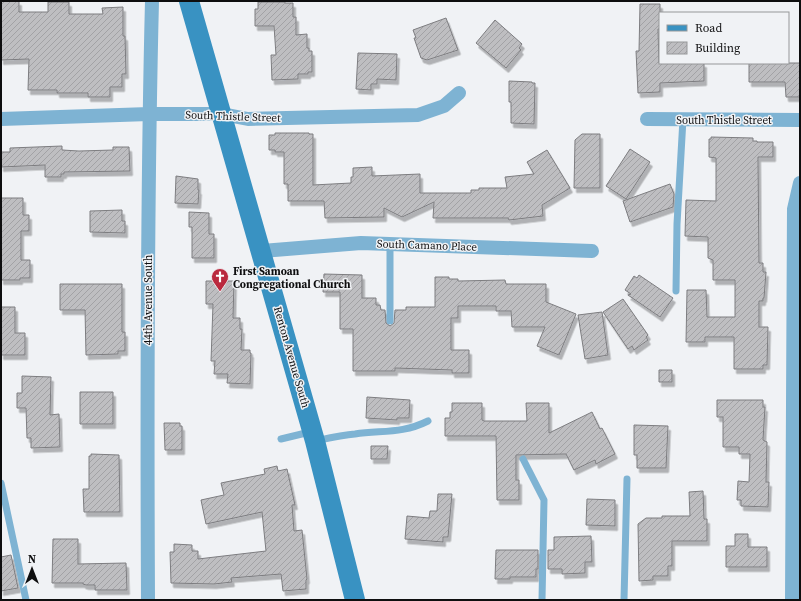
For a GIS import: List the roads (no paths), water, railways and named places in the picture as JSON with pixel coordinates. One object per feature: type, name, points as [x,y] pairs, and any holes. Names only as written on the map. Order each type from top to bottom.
[{"type":"main road","name":"Renton Avenue South","points":[[189,1],[314,436],[355,600]]},
{"type":"street","name":"44th Avenue South","points":[[148,600],[147,356],[149,114],[152,1]]},
{"type":"street","name":"South Thistle Street","points":[[1,120],[149,114],[222,114],[248,119],[418,115],[444,106],[459,93]]},
{"type":"street","name":"South Thistle Street","points":[[647,119],[800,120]]},
{"type":"street","points":[[792,600],[794,209],[800,183]]},
{"type":"street","name":"South Camano Place","points":[[262,251],[360,244],[592,251]]},
{"type":"lane","points":[[676,291],[677,224],[683,120]]},
{"type":"lane","points":[[390,244],[390,321]]},
{"type":"lane","points":[[282,439],[392,432],[409,429],[428,421]]},
{"type":"lane","points":[[523,459],[544,500],[542,600]]},
{"type":"lane","points":[[624,600],[626,479]]},
{"type":"lane","points":[[1,483],[26,600]]},
{"type":"place","name":"First Samoan Congregational Church","points":[[220,292]]}]
